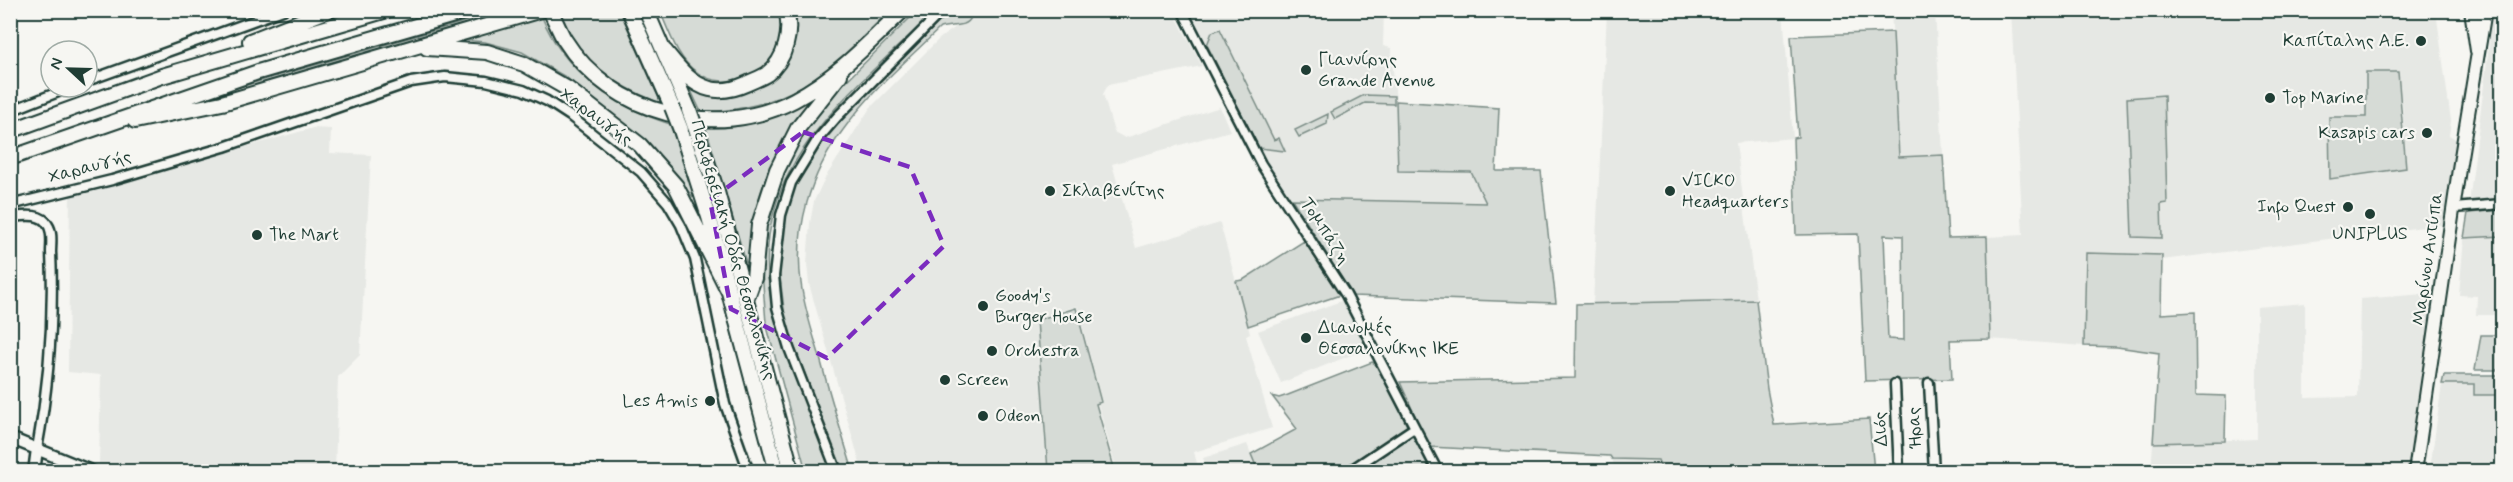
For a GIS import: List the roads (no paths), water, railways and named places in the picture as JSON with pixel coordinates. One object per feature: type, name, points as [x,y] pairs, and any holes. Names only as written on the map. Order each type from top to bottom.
[{"type":"highway","points":[[218,57],[235,47],[329,10]]},
{"type":"highway","points":[[10,131],[218,57],[387,10]]},
{"type":"highway","points":[[10,158],[258,72],[471,10]]},
{"type":"highway","points":[[88,131],[222,103],[541,10]]},
{"type":"highway","points":[[550,10],[576,54],[603,81],[644,105],[685,117],[726,120],[770,111],[809,91],[846,65],[903,10]]},
{"type":"highway","name":"Περιφερειακή Οδός Θεσσαλονίκης","points":[[629,10],[672,107],[703,195],[777,471]]},
{"type":"highway","name":"Περιφερειακή Οδός Θεσσαλονίκης","points":[[646,10],[697,132],[717,192],[792,471]]},
{"type":"highway","points":[[664,51],[683,73],[696,82],[711,89],[737,88],[769,73],[781,56],[789,32],[786,10]]},
{"type":"highway","points":[[410,48],[457,48],[498,54],[540,71],[589,104],[640,145],[671,178],[687,203],[730,294]]},
{"type":"highway","points":[[746,300],[753,278],[759,225],[777,170],[798,128],[827,93],[846,65]]},
{"type":"main road","name":"Μαρίνου Αντύπα","points":[[2471,10],[2477,52]]},
{"type":"main road","name":"Μαρίνου Αντύπα","points":[[2415,471],[2485,10]]},
{"type":"street","points":[[99,77],[283,10]]},
{"type":"street","points":[[837,471],[789,348],[777,307],[774,276],[781,215],[791,183],[818,140],[837,117],[943,10]]},
{"type":"street","name":"Τομπάζη","points":[[1182,10],[1261,164],[1346,295],[1438,471]]},
{"type":"street","name":"Χαραυγής","points":[[10,205],[112,180],[224,147],[411,82],[445,77],[495,82],[523,90],[547,101],[570,116],[641,171],[668,203],[681,225],[694,259],[725,404],[749,471]]},
{"type":"street","points":[[10,111],[40,99]]},
{"type":"street","points":[[2454,208],[2502,204]]},
{"type":"street","points":[[10,217],[36,216],[43,219],[50,229],[52,283],[46,392],[34,471]]},
{"type":"street","name":"Ήρας","points":[[1929,383],[1934,471]]},
{"type":"street","name":"Διός","points":[[1895,384],[1899,471]]},
{"type":"street","points":[[1348,471],[1414,428]]},
{"type":"street","points":[[10,438],[93,471]]},
{"type":"place","name":"Καπίταλης Α.Ε.","points":[[2421,41]]},
{"type":"place","name":"Γιαννίρης Grande Avenue","points":[[1306,70]]},
{"type":"place","name":"Top Marine","points":[[2270,98]]},
{"type":"place","name":"Kasapis cars","points":[[2427,133]]},
{"type":"place","name":"Σκλαβενίτης","points":[[1050,191]]},
{"type":"place","name":"VICKO Headquarters","points":[[1670,191]]},
{"type":"place","name":"Info Quest","points":[[2348,207]]},
{"type":"place","name":"UNIPLUS","points":[[2370,214]]},
{"type":"place","name":"The Mart","points":[[257,235]]},
{"type":"place","name":"Goody's Burger House","points":[[983,306]]},
{"type":"place","name":"Διανομές Θεσσαλονίκης ΙΚΕ","points":[[1306,338]]},
{"type":"place","name":"Orchestra","points":[[992,351]]},
{"type":"place","name":"Screen","points":[[945,380]]},
{"type":"place","name":"Les Amis","points":[[710,401]]},
{"type":"place","name":"Odeon","points":[[983,416]]}]
